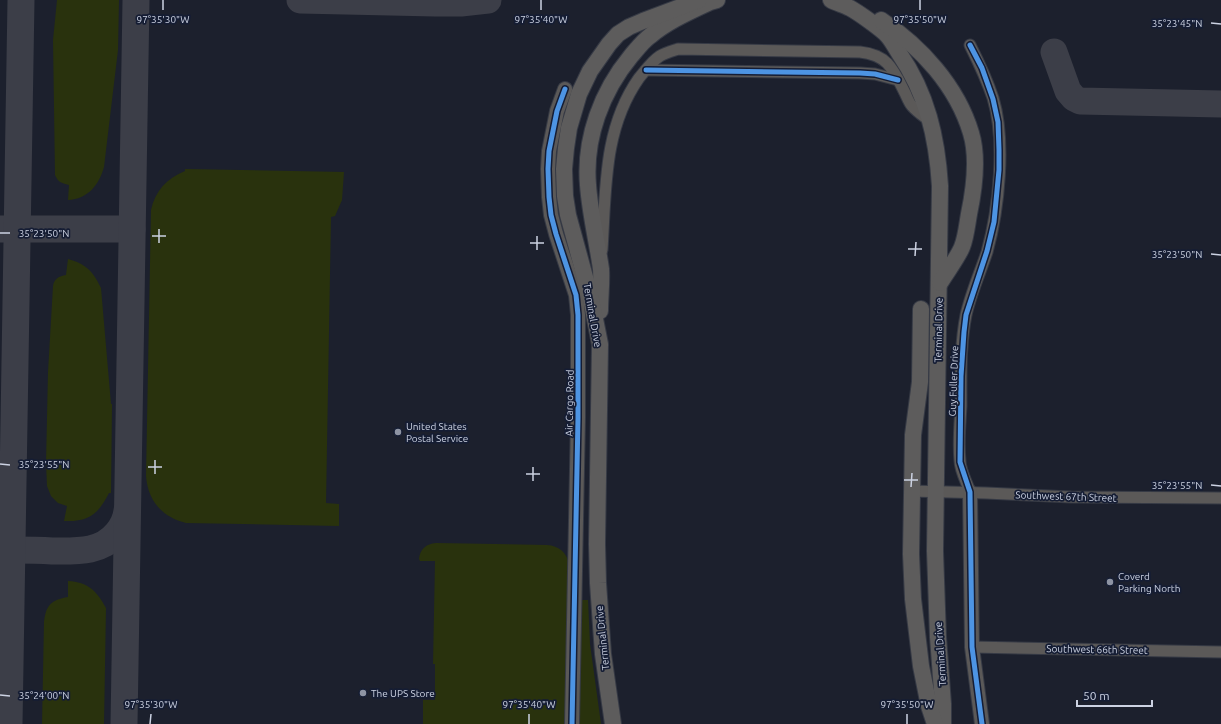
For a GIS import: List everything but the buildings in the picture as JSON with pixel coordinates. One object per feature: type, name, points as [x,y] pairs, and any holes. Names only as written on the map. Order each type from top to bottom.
[{"type":"main road","name":"Terminal Drive","points":[[613,724],[599,618],[597,544],[600,344],[591,299],[568,215],[565,196],[564,169],[566,148],[569,128],[580,94],[590,71],[609,44],[618,34],[629,27],[699,0]]},
{"type":"main road","points":[[600,344],[601,270],[589,202],[588,165],[590,144],[600,106],[622,67],[649,36],[672,20],[717,0]]},
{"type":"main road","points":[[831,0],[851,8],[886,34],[905,62],[923,99],[931,122],[938,159],[940,186],[939,284]]},
{"type":"main road","name":"Terminal Drive","points":[[845,0],[863,9],[904,36],[919,50],[945,81],[958,101],[971,133],[974,155],[972,204],[962,248],[939,284],[935,492],[936,594],[943,724]]},
{"type":"main road","points":[[921,309],[920,382],[913,435],[911,554],[915,621],[921,666],[929,706],[935,724]]},
{"type":"main road","points":[[920,354],[938,354]]},
{"type":"street","name":"Guy Fuller Drive","points":[[970,45],[982,68],[993,99],[998,122],[999,150],[998,183],[994,222],[987,251],[966,315],[961,376],[960,462],[970,492],[972,647],[982,724]]},
{"type":"street","points":[[601,270],[611,144],[624,104],[634,86],[646,70],[660,56],[678,50],[860,52],[871,54],[886,61],[912,106],[931,122]]},
{"type":"street","points":[[646,70],[860,73],[875,74],[898,80]]},
{"type":"street","name":"Air Cargo Road","points":[[565,89],[557,111],[548,169],[551,215],[576,295],[578,315],[578,418],[572,724]]},
{"type":"street","name":"Southwest 67th Street","points":[[911,491],[970,492],[1071,497],[1221,498]]},
{"type":"street","name":"Southwest 66th Street","points":[[972,647],[1221,652]]},
{"type":"green space","points":[[57,0],[119,0],[118,50],[104,167],[99,180],[92,190],[81,197],[68,200],[69,185],[60,182],[55,175],[53,40]]},
{"type":"green space","points":[[185,169],[344,172],[342,200],[335,216],[331,217],[326,503],[339,504],[339,526],[186,523],[170,517],[158,507],[153,500],[147,485],[146,476],[151,210],[155,197],[167,181],[185,171]]},
{"type":"green space","points":[[68,259],[80,263],[88,269],[95,277],[101,288],[112,404],[111,493],[109,493],[101,507],[91,516],[80,520],[64,521],[67,506],[58,503],[51,496],[47,486],[46,463],[48,372],[53,286],[54,281],[57,278],[66,275]]},
{"type":"green space","points":[[436,543],[547,545],[558,548],[564,553],[569,563],[567,724],[423,724],[423,700],[435,700],[435,664],[433,664],[435,561],[420,561],[419,559],[424,548]]},
{"type":"green space","points":[[68,581],[81,583],[91,588],[106,608],[104,724],[42,724],[45,616],[50,604],[68,597]]},
{"type":"green space","points":[[581,600],[588,600],[590,644],[601,724],[579,724]]},
{"type":"taxiway","points":[[9,724],[21,0]]},
{"type":"taxiway","points":[[124,724],[136,0]]},
{"type":"taxiway","points":[[300,0],[435,3],[461,3],[488,0]]},
{"type":"taxiway","points":[[1054,52],[1068,91],[1074,98],[1080,101],[1221,104]]},
{"type":"taxiway","points":[[0,229],[132,229]]},
{"type":"taxiway","points":[[12,550],[88,550],[111,540],[121,528],[127,511]]},
{"type":"cycle path","points":[[970,45],[982,68],[993,99],[998,122],[999,150],[999,170],[994,222],[987,251],[966,315],[961,376],[960,462],[970,492],[972,647],[982,724]]},
{"type":"cycle path","points":[[646,70],[860,73],[875,74],[898,80]]},
{"type":"cycle path","points":[[565,89],[557,111],[549,151],[548,169],[551,215],[576,295],[578,315],[578,418],[572,724]]},
{"type":"place","name":"United States Postal Service","points":[[398,432]]},
{"type":"place","name":"Coverd Parking North","points":[[1110,582]]},
{"type":"place","name":"The UPS Store","points":[[363,693]]}]
